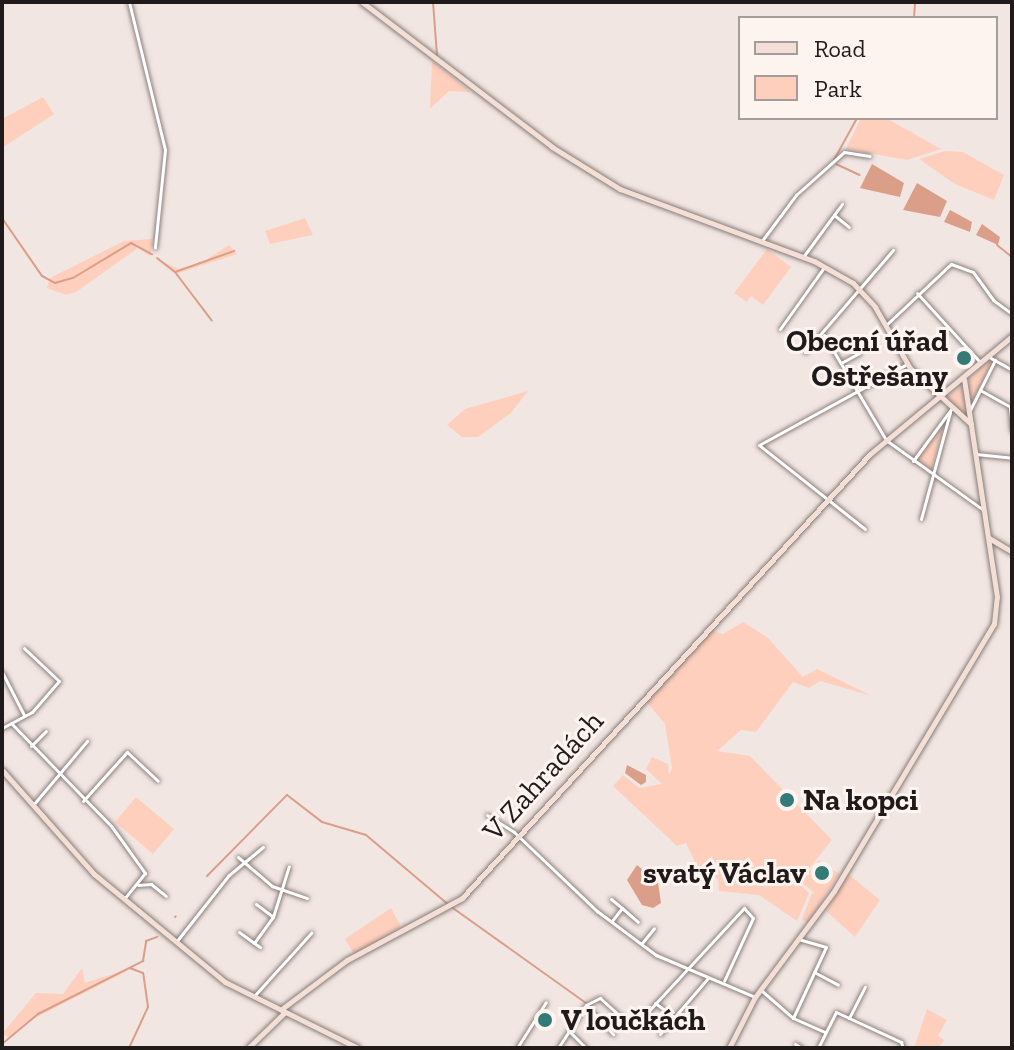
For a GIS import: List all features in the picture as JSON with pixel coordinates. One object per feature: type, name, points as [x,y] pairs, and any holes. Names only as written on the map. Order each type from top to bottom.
[{"type":"street","points":[[129,2],[164,140],[155,247]]},
{"type":"street","points":[[362,2],[556,150],[620,189],[825,266],[860,289],[907,364],[951,410],[971,424]]},
{"type":"street","points":[[761,242],[796,195],[844,152],[870,156]]},
{"type":"street","points":[[826,169],[828,176]]},
{"type":"street","points":[[803,257],[842,204]]},
{"type":"street","points":[[834,215],[849,227]]},
{"type":"street","points":[[805,352],[824,335],[893,250]]},
{"type":"street","points":[[885,325],[951,264],[973,272],[993,300],[1012,314]]},
{"type":"street","points":[[780,329],[825,266]]},
{"type":"street","points":[[917,293],[981,364]]},
{"type":"street","points":[[824,335],[886,440],[984,510]]},
{"type":"street","name":"V Zahradách","points":[[248,1048],[280,1011],[347,960],[450,906],[886,440],[992,358],[1012,336]]},
{"type":"street","points":[[841,363],[859,353],[856,345]]},
{"type":"street","points":[[969,412],[992,358],[1012,370]]},
{"type":"street","points":[[865,529],[759,445],[907,364]]},
{"type":"street","points":[[729,1048],[760,989],[834,891],[993,627],[997,601],[964,379]]},
{"type":"street","points":[[979,390],[1011,408],[1012,431]]},
{"type":"street","points":[[913,461],[951,410]]},
{"type":"street","points":[[921,519],[951,410]]},
{"type":"street","points":[[976,454],[1011,457]]},
{"type":"street","points":[[988,538],[1012,552]]},
{"type":"street","points":[[2,728],[25,715],[59,681],[24,648]]},
{"type":"street","points":[[2,672],[25,715]]},
{"type":"street","points":[[11,723],[58,776],[114,830],[145,873],[124,899]]},
{"type":"street","points":[[31,746],[46,731]]},
{"type":"street","points":[[33,805],[87,741]]},
{"type":"street","points":[[83,801],[125,753],[158,781]]},
{"type":"street","points":[[2,770],[87,867],[176,942],[253,998],[358,1048]]},
{"type":"street","points":[[487,815],[518,835],[612,921],[642,943],[682,970],[724,982],[755,997]]},
{"type":"street","points":[[176,942],[229,875],[263,847]]},
{"type":"street","points":[[238,857],[281,890],[307,898]]},
{"type":"street","points":[[254,943],[273,917],[289,866]]},
{"type":"street","points":[[136,885],[150,884],[166,896]]},
{"type":"street","points":[[611,899],[638,922]]},
{"type":"street","points":[[256,904],[273,917]]},
{"type":"street","points":[[643,1017],[682,970],[748,904]]},
{"type":"street","points":[[612,921],[622,908]]},
{"type":"street","points":[[724,982],[753,918],[744,908]]},
{"type":"street","points":[[642,943],[654,928]]},
{"type":"street","points":[[239,932],[260,947]]},
{"type":"street","points":[[253,998],[311,933]]},
{"type":"street","points":[[793,1018],[826,947],[798,939]]},
{"type":"street","points":[[814,972],[838,985]]},
{"type":"street","points":[[660,1034],[708,978]]},
{"type":"street","points":[[849,1018],[865,987]]},
{"type":"street","points":[[760,989],[793,1018],[825,1032]]},
{"type":"street","points":[[558,1048],[586,1005],[602,998],[629,1024]]},
{"type":"street","points":[[517,1048],[546,1002]]},
{"type":"street","points":[[655,1003],[674,1017]]},
{"type":"street","points":[[586,1005],[613,1034]]},
{"type":"street","points":[[818,1048],[835,1013],[904,1046]]},
{"type":"street","points":[[569,1031],[586,1048]]},
{"type":"street","points":[[795,1044],[802,1048]]},
{"type":"green space","points":[[432,61],[471,92],[449,91],[430,109]]},
{"type":"green space","points":[[43,97],[54,114],[2,148],[2,119]]},
{"type":"green space","points":[[860,120],[890,120],[941,149],[907,160],[846,149]]},
{"type":"green space","points":[[945,151],[963,152],[1004,175],[994,200],[955,184],[919,159]]},
{"type":"green space","points":[[305,218],[313,235],[270,244],[265,231]]},
{"type":"green space","points":[[153,239],[150,256],[138,248],[76,292],[66,295],[47,288],[50,278],[124,241]]},
{"type":"green space","points":[[229,245],[237,254],[176,274],[156,259],[179,269],[201,263]]},
{"type":"green space","points":[[767,249],[791,267],[763,305],[751,296],[747,302],[734,293]]},
{"type":"green space","points":[[989,360],[993,362],[971,404],[969,379]]},
{"type":"green space","points":[[962,386],[967,414],[964,415],[946,398]]},
{"type":"green space","points":[[528,391],[511,413],[478,437],[462,437],[447,425],[465,409]]},
{"type":"green space","points":[[946,420],[943,428],[931,470],[916,459]]},
{"type":"green space","points":[[743,622],[767,637],[803,677],[817,669],[872,696],[820,681],[809,688],[793,682],[756,732],[741,730],[717,751],[750,756],[832,840],[798,882],[809,893],[797,921],[759,895],[719,891],[718,879],[701,874],[686,843],[677,846],[613,786],[623,775],[639,788],[662,784],[646,769],[652,757],[668,764],[669,776],[672,768],[665,724],[645,700],[711,630],[723,634]]},
{"type":"green space","points":[[136,797],[174,829],[153,854],[115,822]]},
{"type":"green space","points":[[819,860],[839,874],[808,923],[802,919],[812,893],[816,894],[801,882]]},
{"type":"green space","points":[[847,873],[880,900],[855,937],[826,911]]},
{"type":"green space","points":[[391,908],[401,927],[354,954],[345,939]]},
{"type":"green space","points":[[137,966],[25,1023],[10,1038],[2,1034],[36,993],[63,994],[82,968],[85,983]]},
{"type":"green space","points":[[927,1009],[947,1020],[938,1036],[944,1040],[939,1048],[914,1048]]},
{"type":"shaded area","points":[[872,164],[904,183],[900,197],[860,188]]},
{"type":"shaded area","points":[[917,183],[947,201],[940,217],[903,210]]},
{"type":"shaded area","points":[[950,210],[972,222],[970,232],[944,222]]},
{"type":"shaded area","points":[[982,224],[1000,237],[998,245],[976,235]]},
{"type":"shaded area","points":[[627,765],[646,775],[646,782],[641,785],[625,773]]},
{"type":"shaded area","points":[[637,865],[658,883],[661,903],[653,908],[642,905],[627,880]]},
{"type":"waterway","points":[[433,2],[437,55]]},
{"type":"waterway","points":[[914,16],[915,2]]},
{"type":"waterway","points":[[834,160],[856,120]]},
{"type":"waterway","points":[[836,164],[860,175]]},
{"type":"waterway","points":[[2,218],[42,276],[55,283],[73,278],[131,243],[152,254]]},
{"type":"waterway","points":[[997,245],[1012,257]]},
{"type":"waterway","points":[[175,272],[234,251]]},
{"type":"waterway","points":[[157,258],[175,272],[212,321]]},
{"type":"waterway","points":[[207,876],[287,795],[322,822],[366,835],[450,906],[586,1003]]},
{"type":"waterway","points":[[2,1044],[38,1014],[143,961],[146,941],[157,937]]},
{"type":"waterway","points":[[129,1048],[148,1007],[143,973],[130,968]]},
{"type":"place","name":"Obecní úřad Ostřešany","points":[[964,358]]},
{"type":"place","name":"Na kopci","points":[[787,800]]},
{"type":"place","name":"svatý Václav","points":[[822,873]]},
{"type":"place","name":"V loučkách","points":[[545,1020]]}]
